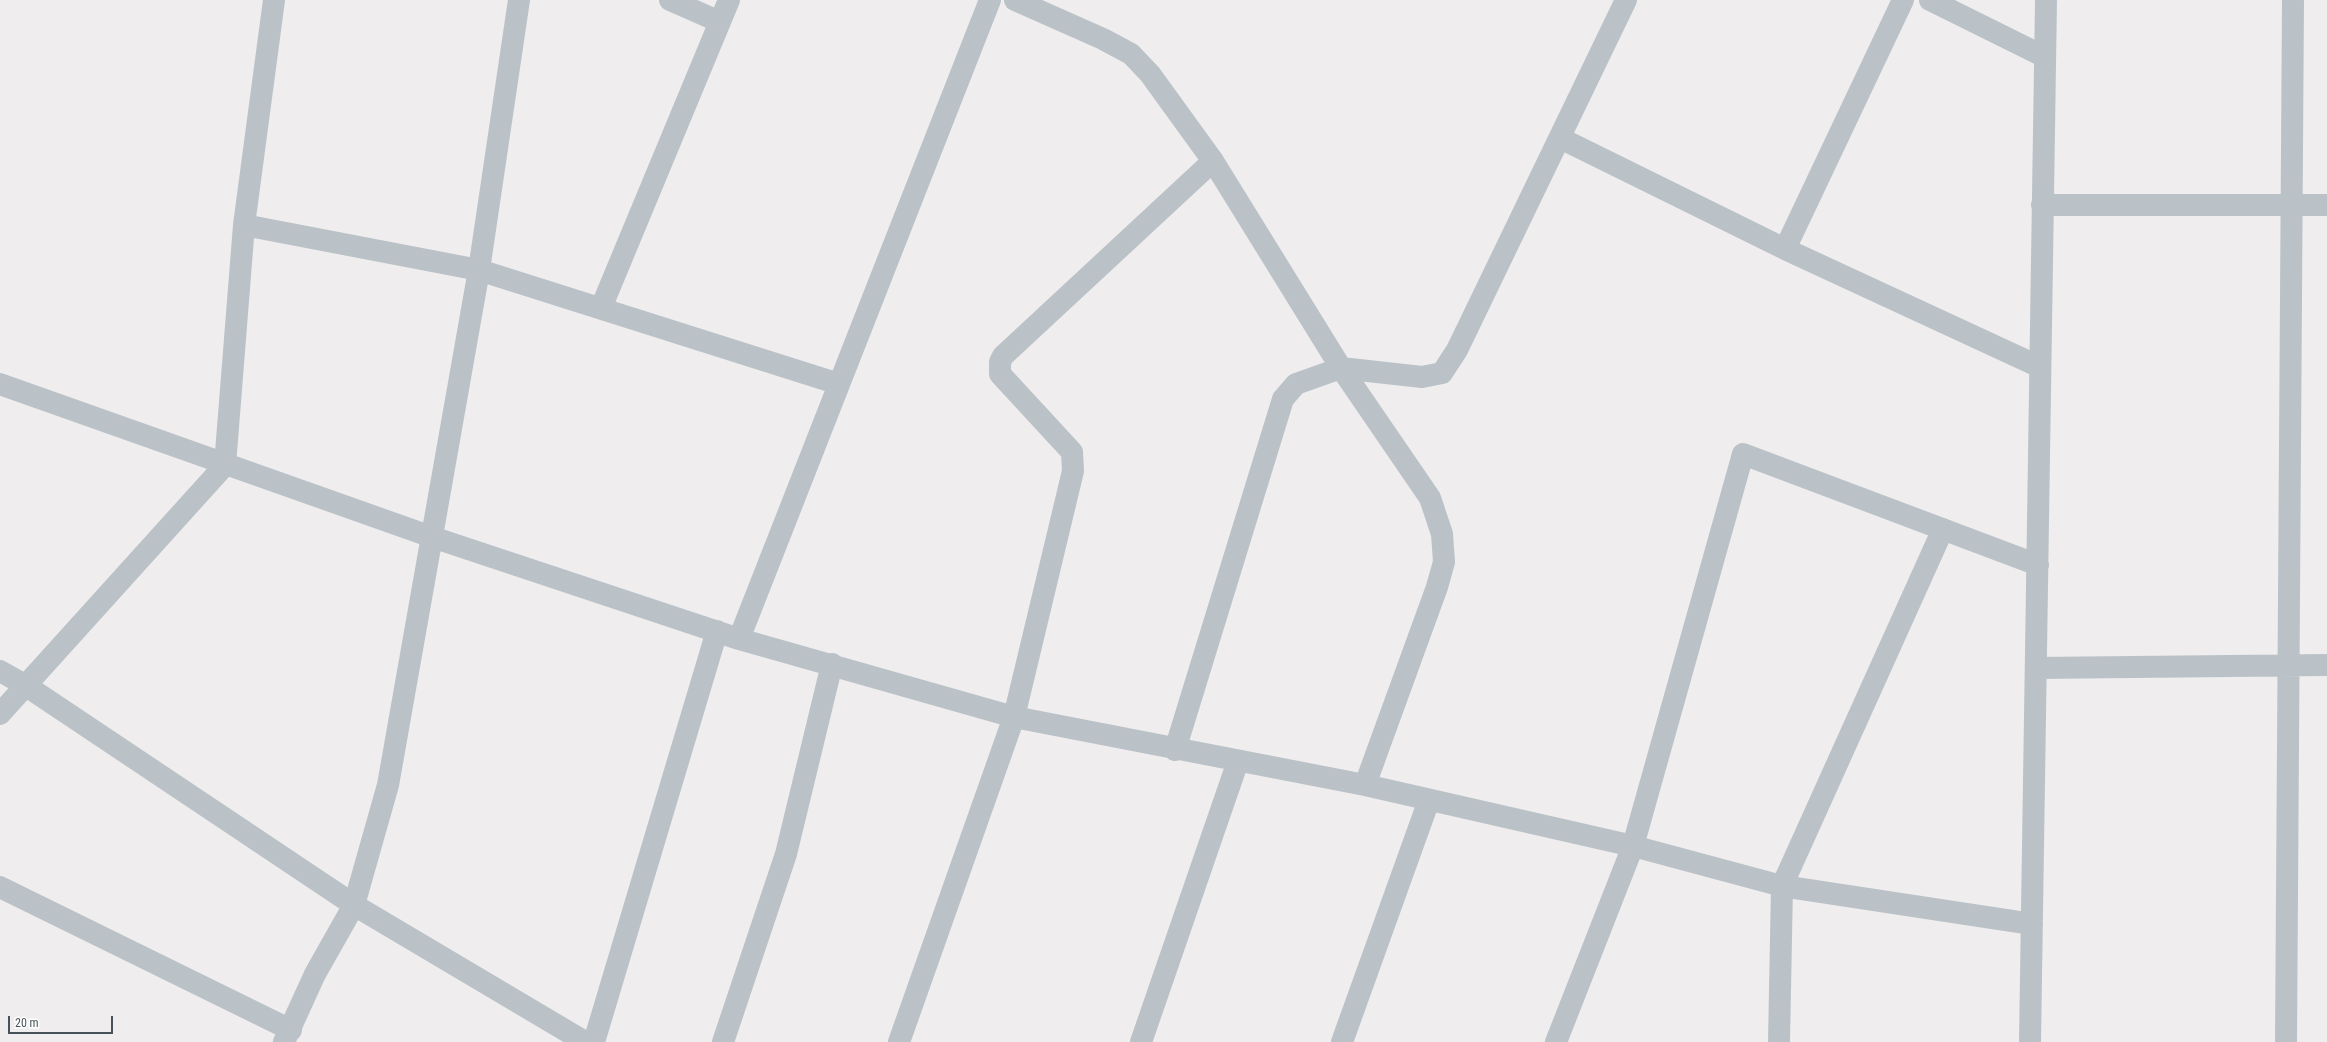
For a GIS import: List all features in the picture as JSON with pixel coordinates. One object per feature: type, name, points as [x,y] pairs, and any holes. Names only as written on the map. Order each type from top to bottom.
[{"type":"street","points":[[0,714],[225,465],[244,225],[274,0]]},
{"type":"street","points":[[0,887],[288,1036],[315,974],[354,905],[388,785],[479,270],[520,0]]},
{"type":"street","points":[[670,0],[720,22]]},
{"type":"street","points":[[601,308],[729,0]]},
{"type":"street","points":[[739,639],[990,0]]},
{"type":"street","points":[[1015,0],[1103,39],[1131,54],[1150,74],[1213,161],[1341,368],[1430,498],[1443,541],[1444,562],[1437,587],[1365,785]]},
{"type":"street","points":[[1175,750],[1282,399],[1296,384],[1341,368],[1422,377],[1442,373],[1457,350],[1626,0]]},
{"type":"street","points":[[1785,249],[1903,0]]},
{"type":"street","points":[[1930,0],[2045,57]]},
{"type":"street","points":[[2030,1042],[2046,0]]},
{"type":"street","points":[[2286,1042],[2293,0]]},
{"type":"street","points":[[1560,138],[1785,249],[2040,367]]},
{"type":"street","points":[[899,1042],[1014,717],[1073,471],[1072,452],[1000,374],[1000,362],[1003,356],[1213,161]]},
{"type":"street","points":[[2042,205],[2327,205]]},
{"type":"street","points":[[244,225],[479,270],[839,384]]},
{"type":"street","points":[[0,384],[225,465],[432,537],[739,639],[832,664],[1014,717],[1175,750],[1365,785],[1633,846],[1782,886],[2032,924]]},
{"type":"street","points":[[1556,1042],[1633,846],[1743,454],[2038,565]]},
{"type":"street","points":[[1780,1042],[1782,886],[1943,529]]},
{"type":"street","points":[[594,1042],[718,631]]},
{"type":"street","points":[[723,1042],[786,854],[832,664]]},
{"type":"street","points":[[2036,668],[2327,665]]},
{"type":"street","points":[[0,671],[25,685],[354,905],[556,1035],[585,1042]]},
{"type":"street","points":[[1140,1042],[1238,761]]},
{"type":"street","points":[[1342,1042],[1429,800]]}]
